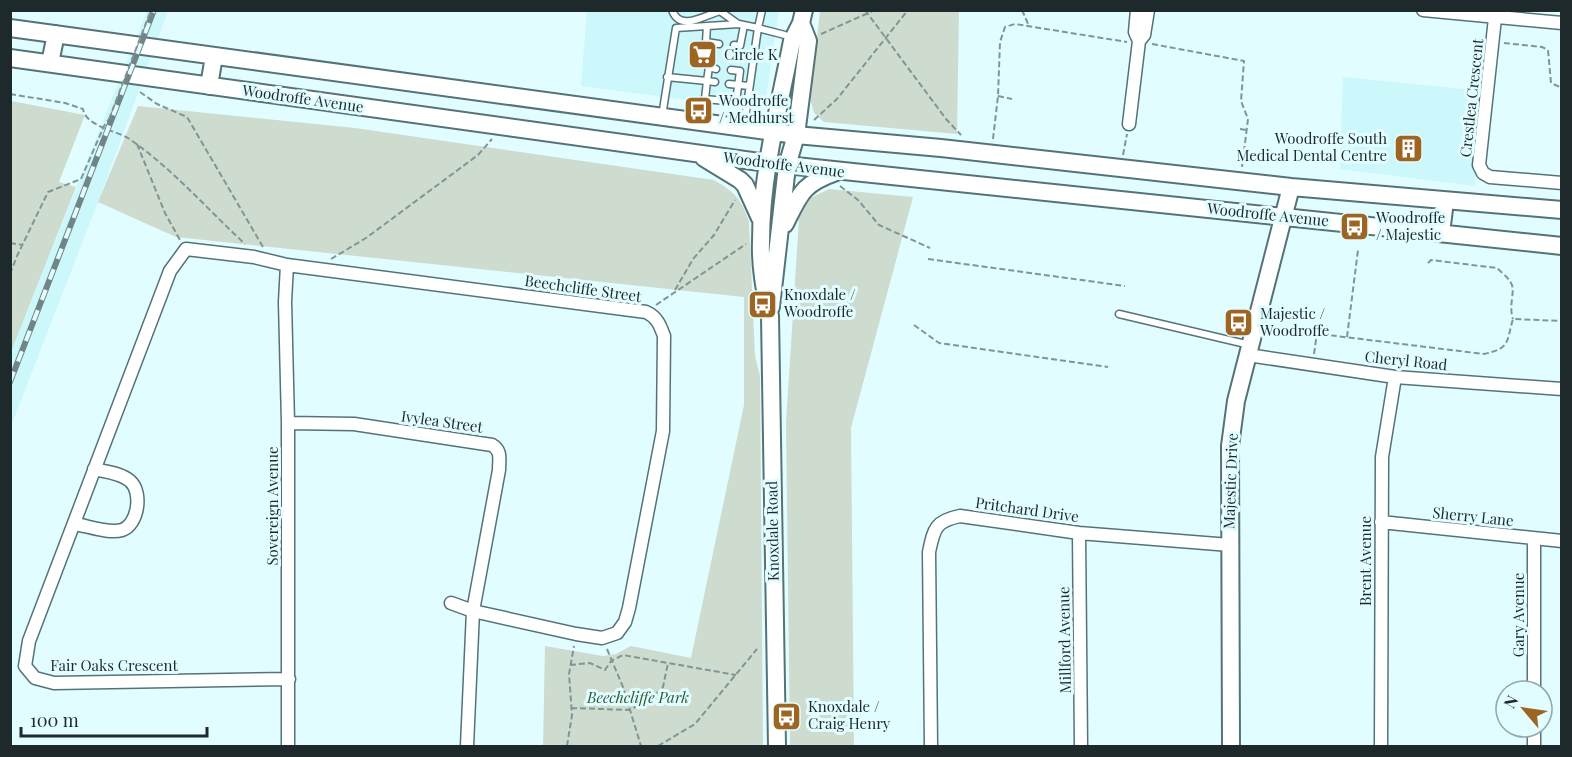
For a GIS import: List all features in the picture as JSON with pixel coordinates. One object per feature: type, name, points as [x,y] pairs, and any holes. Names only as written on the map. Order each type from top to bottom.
[{"type":"main road","name":"Knoxdale Road","points":[[770,316],[763,282],[760,244],[767,164],[792,41],[803,17]]},
{"type":"main road","name":"Knoxdale Road","points":[[777,747],[770,316],[776,280],[787,166],[796,135],[807,41],[803,17]]},
{"type":"main road","name":"Woodroffe Avenue","points":[[10,28],[796,135],[941,148],[1291,187],[1562,210]]},
{"type":"main road","points":[[50,63],[56,34]]},
{"type":"main road","points":[[209,86],[214,56]]},
{"type":"main road","name":"Woodroffe Avenue","points":[[10,58],[787,166],[839,178],[1284,216],[1562,246]]},
{"type":"main road","points":[[700,155],[745,185],[761,221]]},
{"type":"main road","points":[[780,235],[802,191],[812,183],[839,178]]},
{"type":"main road","name":"Majestic Drive","points":[[1231,747],[1230,447],[1236,401],[1291,187]]},
{"type":"main road","points":[[1441,233],[1445,201]]},
{"type":"street","points":[[1137,10],[1135,32],[1139,43]]},
{"type":"street","points":[[1129,124],[1139,43],[1144,35],[1148,10]]},
{"type":"street","points":[[1423,10],[1562,23]]},
{"type":"street","name":"Crestlea Crescent","points":[[1495,18],[1479,165],[1483,173],[1490,177],[1562,183]]},
{"type":"street","points":[[186,249],[254,257],[287,265]]},
{"type":"street","name":"Fair Oaks Crescent","points":[[186,249],[170,271],[29,641],[25,666],[35,678],[54,683],[289,679]]},
{"type":"street","name":"Beechcliffe Street","points":[[287,265],[646,312],[653,315],[659,322],[664,336],[663,431],[625,622],[617,633],[602,638]]},
{"type":"street","name":"Sovereign Avenue","points":[[287,265],[285,302],[288,423],[288,747]]},
{"type":"street","name":"Cheryl Road","points":[[1249,350],[1312,365],[1395,377],[1562,389]]},
{"type":"street","name":"Brent Avenue","points":[[1382,747],[1382,457],[1395,377]]},
{"type":"street","name":"Ivylea Street","points":[[288,423],[354,424],[492,445],[497,448],[500,454],[498,470],[473,611],[467,747]]},
{"type":"street","points":[[75,524],[113,531],[122,530],[131,525],[137,507],[136,489],[130,481],[117,474],[94,469]]},
{"type":"street","name":"Pritchard Drive","points":[[931,747],[929,552],[934,529],[946,519],[960,516],[1079,532],[1230,545]]},
{"type":"street","name":"Sherry Lane","points":[[1381,522],[1562,541]]},
{"type":"street","name":"Millford Avenue","points":[[1079,532],[1081,747]]},
{"type":"street","name":"Gary Avenue","points":[[1534,539],[1534,679]]},
{"type":"street","points":[[451,603],[473,611],[602,638]]},
{"type":"lane","points":[[672,10],[676,20],[680,22],[688,22],[720,11],[741,24]]},
{"type":"lane","points":[[744,127],[762,10]]},
{"type":"lane","points":[[734,45],[740,46],[741,24]]},
{"type":"lane","points":[[662,117],[676,28],[741,24],[785,35],[792,41]]},
{"type":"lane","points":[[707,26],[706,42],[719,44]]},
{"type":"lane","points":[[716,69],[709,68],[711,82],[705,99],[736,102],[740,71],[731,70]]},
{"type":"lane","points":[[667,77],[711,82]]},
{"type":"lane","points":[[729,84],[749,86]]},
{"type":"lane","points":[[1119,314],[1249,350]]},
{"type":"path","points":[[10,273],[48,192],[81,179],[109,119],[150,10]]},
{"type":"path","points":[[865,10],[946,119],[965,139]]},
{"type":"path","points":[[812,37],[875,10]]},
{"type":"path","points":[[814,120],[837,99],[908,10]]},
{"type":"path","points":[[1022,10],[1029,26]]},
{"type":"path","points":[[992,142],[998,96],[1000,42],[1005,27],[1015,24],[1244,61],[1241,101],[1248,119],[1242,167]]},
{"type":"path","points":[[1492,41],[1546,48],[1550,55],[1551,83],[1562,88]]},
{"type":"path","points":[[134,75],[142,94],[157,104],[187,117],[271,261]]},
{"type":"path","points":[[10,94],[65,103],[83,109],[85,116],[137,144],[181,180],[254,257]]},
{"type":"path","points":[[998,96],[1012,99]]},
{"type":"path","points":[[1124,155],[1129,124]]},
{"type":"path","points":[[314,268],[366,238],[478,155],[504,126]]},
{"type":"path","points":[[1240,129],[1246,130]]},
{"type":"path","points":[[137,144],[165,213],[186,249]]},
{"type":"path","points":[[839,178],[879,225],[930,248]]},
{"type":"path","points":[[674,292],[693,259],[714,235],[740,192]]},
{"type":"path","points":[[10,243],[23,245]]},
{"type":"path","points":[[646,312],[747,243],[760,244]]},
{"type":"path","points":[[1347,337],[1358,250]]},
{"type":"path","points":[[928,259],[1125,286]]},
{"type":"path","points":[[1295,331],[1485,354],[1501,350],[1513,319],[1510,310],[1514,291],[1512,284],[1497,268],[1431,260],[1428,263]]},
{"type":"path","points":[[1513,319],[1562,321]]},
{"type":"path","points":[[914,325],[939,343],[1107,367]]},
{"type":"path","points":[[1312,365],[1317,333]]},
{"type":"path","points":[[567,747],[571,708],[569,674],[576,634]]},
{"type":"path","points":[[602,638],[623,687],[641,747]]},
{"type":"path","points":[[658,747],[695,724],[757,649]]},
{"type":"path","points":[[570,665],[590,663],[605,670],[611,661],[623,655],[736,675]]},
{"type":"path","points":[[571,708],[630,710],[638,706],[645,696],[657,693],[663,687],[668,663]]},
{"type":"shaded area","points":[[147,11],[168,11],[98,202],[11,426],[11,352]]},
{"type":"shaded area","points":[[587,11],[779,11],[764,110],[581,86]]},
{"type":"shaded area","points":[[1343,77],[1483,91],[1475,186],[1340,169]]},
{"type":"green space","points":[[820,11],[959,11],[957,134],[824,122],[814,113],[810,99]]},
{"type":"green space","points":[[11,101],[85,115],[59,182],[76,187],[11,352]]},
{"type":"green space","name":"Beechcliffe Park","points":[[138,106],[355,128],[714,180],[732,192],[743,207],[749,221],[755,356],[760,376],[763,746],[543,746],[545,646],[603,656],[616,654],[631,646],[691,658],[744,405],[744,297],[176,237],[98,202]]},
{"type":"green space","points":[[829,189],[913,197],[851,428],[854,746],[790,746],[786,423],[799,218],[808,199]]},
{"type":"railway","points":[[10,382],[154,10]]},
{"type":"place","name":"Circle K","points":[[703,55]]},
{"type":"place","name":"Woodroffe / Medhurst","points":[[698,110]]},
{"type":"place","name":"Woodroffe South Medical Dental Centre","points":[[1408,148]]},
{"type":"place","name":"Woodroffe / Majestic","points":[[1355,227]]},
{"type":"place","name":"Knoxdale / Woodroffe","points":[[763,304]]},
{"type":"place","name":"Majestic / Woodroffe","points":[[1239,323]]},
{"type":"place","name":"Knoxdale / Craig Henry","points":[[787,716]]}]
